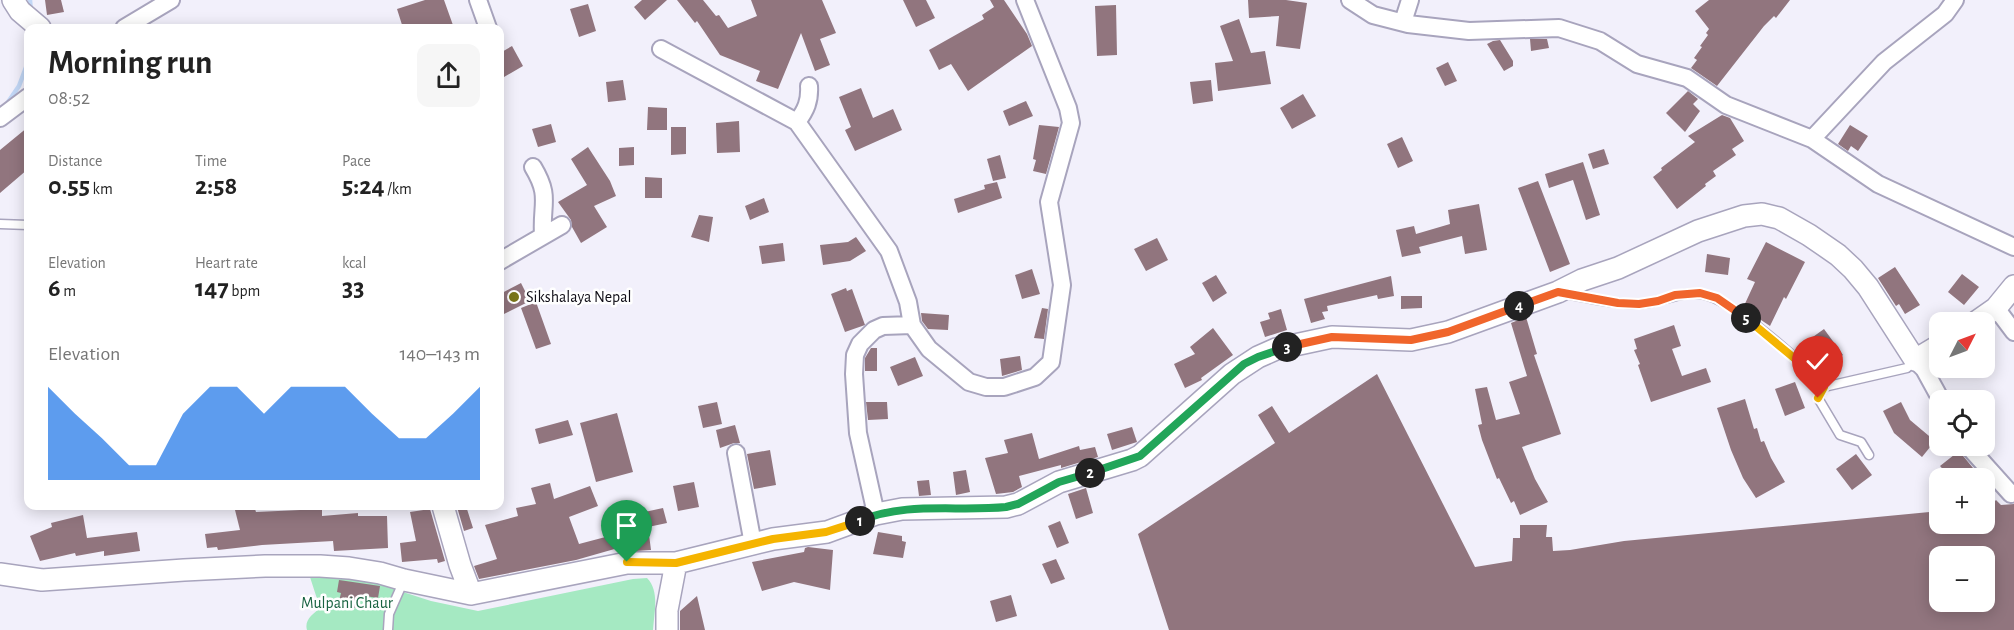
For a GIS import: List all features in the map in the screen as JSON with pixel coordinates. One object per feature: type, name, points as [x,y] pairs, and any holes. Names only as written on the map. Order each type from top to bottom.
[{"type":"street","points":[[131,24],[171,0]]},
{"type":"street","points":[[478,0],[487,24]]},
{"type":"street","points":[[661,48],[797,122],[890,251],[908,302],[912,325],[929,349],[969,382],[986,387],[1004,387],[1035,377],[1051,362],[1062,285],[1049,202],[1071,123],[1068,108],[1025,0]]},
{"type":"street","points":[[1350,0],[1373,15],[1403,22],[1469,31],[1559,28],[1600,41],[1637,64],[1687,78],[1726,105],[1812,139],[1878,184],[2014,247]]},
{"type":"street","points":[[1403,22],[1410,0]]},
{"type":"street","points":[[1812,139],[1884,62],[1945,14],[1955,0]]},
{"type":"street","points":[[17,6],[36,24]]},
{"type":"street","points":[[797,122],[807,109],[810,96],[809,86]]},
{"type":"street","points":[[0,118],[24,99]]},
{"type":"street","points":[[533,167],[543,183],[546,202],[542,215],[543,234]]},
{"type":"street","points":[[0,574],[42,580],[184,570],[320,566],[360,569],[471,594],[627,562],[676,563],[773,539],[826,532],[876,514],[902,509],[989,508],[1018,504],[1059,482],[1140,456],[1232,374],[1258,357],[1276,349],[1332,337],[1411,340],[1430,337],[1558,292],[1698,231],[1744,216],[1762,214],[1779,218],[1809,235],[1853,269],[1868,287],[1915,360],[1924,369],[1936,390]]},
{"type":"street","points":[[504,258],[562,225]]},
{"type":"street","points":[[1990,312],[2014,286]]},
{"type":"street","points":[[1996,308],[2014,332]]},
{"type":"street","points":[[876,514],[858,433],[855,355],[860,344],[874,330],[883,326],[912,325]]},
{"type":"street","points":[[1915,360],[1929,352]]},
{"type":"street","points":[[736,453],[753,544]]},
{"type":"street","points":[[1977,456],[2011,494]]},
{"type":"street","points":[[444,510],[471,594]]},
{"type":"street","points":[[667,630],[667,610],[676,563]]},
{"type":"lane","points":[[0,224],[24,225]]},
{"type":"lane","points":[[1558,292],[1618,303],[1639,304],[1675,295],[1700,293],[1717,298],[1732,307],[1784,349],[1811,372],[1824,387]]},
{"type":"lane","points":[[1869,455],[1861,442],[1840,435],[1818,398],[1824,387],[1907,368],[1915,360]]},
{"type":"lane","points":[[388,630],[389,614],[404,580]]},
{"type":"green space","name":"Mulpani Chaur","points":[[309,574],[350,575],[431,601],[478,611],[647,578],[654,589],[655,596],[653,630],[307,630],[308,620],[320,608]]},
{"type":"building","points":[[45,0],[61,0],[64,12],[47,15]]},
{"type":"building","points":[[425,0],[444,0],[453,24],[402,24],[397,9]]},
{"type":"building","points":[[642,0],[667,0],[645,20],[634,7]]},
{"type":"building","points":[[677,0],[703,0],[716,16],[719,15],[728,28],[757,16],[751,0],[822,0],[836,33],[820,39],[830,65],[815,71],[801,33],[778,89],[756,81],[760,71],[720,55],[697,21],[695,23]]},
{"type":"building","points":[[903,0],[926,0],[935,18],[916,27]]},
{"type":"building","points":[[990,0],[1004,0],[1027,34],[1032,46],[968,91],[951,64],[939,70],[929,50],[984,19],[982,15],[994,7]]},
{"type":"building","points":[[1248,0],[1286,0],[1307,3],[1300,49],[1276,46],[1279,16],[1249,18]]},
{"type":"building","points":[[1709,0],[1790,0],[1776,18],[1774,16],[1764,26],[1717,86],[1691,68],[1697,60],[1694,58],[1702,47],[1700,46],[1708,35],[1706,33],[1709,29],[1695,11]]},
{"type":"building","points":[[588,4],[596,31],[579,37],[570,9]]},
{"type":"building","points":[[1116,5],[1117,55],[1097,56],[1095,6]]},
{"type":"building","points":[[1239,19],[1251,53],[1265,51],[1271,84],[1218,91],[1215,63],[1233,61],[1220,26]]},
{"type":"building","points":[[1530,39],[1547,39],[1549,48],[1531,51]]},
{"type":"building","points":[[1500,40],[1513,61],[1513,66],[1504,71],[1487,44]]},
{"type":"building","points":[[512,46],[523,66],[504,77],[504,51]]},
{"type":"building","points":[[1448,62],[1457,81],[1445,86],[1436,68]]},
{"type":"building","points":[[623,80],[626,100],[608,102],[606,82]]},
{"type":"building","points":[[1211,80],[1213,101],[1193,104],[1190,82]]},
{"type":"building","points":[[861,88],[873,118],[893,109],[902,130],[855,151],[845,130],[851,127],[839,97]]},
{"type":"building","points":[[1688,91],[1698,99],[1693,104],[1700,111],[1685,132],[1666,113]]},
{"type":"building","points":[[1303,94],[1316,116],[1292,129],[1280,108]]},
{"type":"building","points":[[1026,101],[1033,116],[1009,126],[1003,111]]},
{"type":"building","points":[[648,107],[667,108],[667,130],[647,130]]},
{"type":"building","points":[[1722,115],[1730,118],[1744,141],[1732,149],[1736,155],[1713,171],[1716,176],[1677,209],[1653,177],[1695,142],[1688,136]]},
{"type":"building","points":[[739,121],[740,152],[717,153],[716,123]]},
{"type":"building","points":[[551,124],[556,142],[538,147],[532,129]]},
{"type":"building","points":[[1039,125],[1059,127],[1046,174],[1033,171]]},
{"type":"building","points":[[1850,125],[1868,136],[1858,151],[1851,146],[1848,151],[1838,144]]},
{"type":"building","points":[[671,127],[686,127],[686,154],[671,155]]},
{"type":"building","points":[[24,130],[24,172],[0,193],[0,150]]},
{"type":"building","points":[[1402,137],[1413,161],[1398,168],[1387,144]]},
{"type":"building","points":[[588,147],[610,181],[616,196],[594,206],[607,227],[581,243],[572,227],[571,220],[558,202],[587,185],[571,159]]},
{"type":"building","points":[[634,147],[634,165],[619,166],[619,148]]},
{"type":"building","points":[[1604,149],[1609,164],[1593,169],[1588,154]]},
{"type":"building","points":[[1000,155],[1006,178],[993,181],[987,159]]},
{"type":"building","points":[[1583,162],[1600,215],[1586,220],[1573,180],[1549,188],[1545,174]]},
{"type":"building","points":[[645,177],[662,178],[662,198],[645,198]]},
{"type":"building","points":[[1538,181],[1570,264],[1550,272],[1518,188]]},
{"type":"building","points":[[997,182],[1002,198],[958,213],[954,199],[985,189],[984,185]]},
{"type":"building","points":[[764,198],[769,212],[750,220],[745,206]]},
{"type":"building","points":[[1479,204],[1487,250],[1465,254],[1462,236],[1419,247],[1421,253],[1402,257],[1396,230],[1414,226],[1416,234],[1450,224],[1448,210]]},
{"type":"building","points":[[699,215],[713,217],[709,242],[691,237]]},
{"type":"building","points":[[856,237],[866,251],[850,261],[823,265],[820,245],[848,242]]},
{"type":"building","points":[[1157,238],[1168,260],[1146,271],[1134,249]]},
{"type":"building","points":[[1766,242],[1805,262],[1770,326],[1743,308],[1755,282],[1747,279]]},
{"type":"building","points":[[783,243],[785,261],[762,264],[759,246]]},
{"type":"building","points":[[1707,254],[1730,258],[1728,275],[1705,272]]},
{"type":"building","points":[[1895,267],[1920,305],[1905,314],[1899,304],[1896,306],[1878,278]]},
{"type":"building","points":[[1032,269],[1040,294],[1022,299],[1015,275]]},
{"type":"building","points":[[1962,274],[1979,287],[1964,305],[1948,292]]},
{"type":"building","points":[[1216,275],[1227,293],[1213,302],[1202,283]]},
{"type":"building","points":[[1391,276],[1394,296],[1378,299],[1377,295],[1327,306],[1328,311],[1322,312],[1325,319],[1311,323],[1304,299]]},
{"type":"building","name":"Sikshalaya Nepal","points":[[521,283],[530,301],[504,314],[504,292]]},
{"type":"building","points":[[846,288],[847,291],[852,289],[865,325],[845,332],[831,294]]},
{"type":"building","points":[[1401,296],[1422,296],[1422,308],[1401,309]]},
{"type":"building","points":[[536,302],[551,344],[536,349],[521,308]]},
{"type":"building","points":[[1042,308],[1048,309],[1044,339],[1034,338]]},
{"type":"building","points":[[1281,309],[1287,330],[1265,337],[1260,322],[1270,319],[1268,313]]},
{"type":"building","points":[[921,313],[949,315],[948,330],[928,329],[922,321]]},
{"type":"building","points":[[1526,317],[1537,354],[1534,355],[1561,434],[1522,447],[1535,479],[1548,502],[1520,515],[1514,501],[1511,503],[1499,478],[1497,479],[1482,440],[1478,425],[1482,424],[1475,389],[1487,387],[1496,420],[1520,414],[1509,382],[1527,376],[1511,323]]},
{"type":"building","points":[[1674,325],[1681,346],[1672,349],[1682,376],[1706,368],[1711,382],[1651,402],[1638,365],[1640,364],[1634,350],[1637,349],[1634,339]]},
{"type":"building","points":[[1213,328],[1233,355],[1201,378],[1202,380],[1185,388],[1174,364],[1195,354],[1190,347]]},
{"type":"building","points":[[1824,329],[1843,355],[1830,364],[1822,353],[1813,359],[1803,344]]},
{"type":"building","points":[[871,348],[877,348],[877,371],[865,371],[865,358]]},
{"type":"building","points":[[1020,356],[1022,370],[1002,376],[1000,359]]},
{"type":"building","points":[[915,357],[923,376],[898,386],[890,367]]},
{"type":"building","points":[[1377,374],[1475,567],[1512,561],[1513,538],[1520,538],[1520,525],[1547,525],[1546,537],[1552,537],[1553,551],[1624,541],[1929,512],[1929,534],[1995,534],[1995,501],[2001,505],[2014,504],[2014,630],[1169,630],[1138,534],[1275,443],[1258,415],[1272,406],[1289,433]]},
{"type":"building","points":[[1795,382],[1805,408],[1785,416],[1775,389]]},
{"type":"building","points":[[1745,399],[1754,429],[1757,428],[1761,442],[1764,441],[1785,482],[1756,498],[1743,478],[1717,408]]},
{"type":"building","points":[[717,402],[722,424],[703,428],[698,406]]},
{"type":"building","points":[[866,402],[887,402],[888,419],[868,420]]},
{"type":"building","points":[[1901,402],[1910,420],[1929,436],[1929,448],[1922,457],[1894,433],[1883,411]]},
{"type":"building","points":[[617,413],[633,472],[596,482],[580,423]]},
{"type":"building","points":[[568,420],[573,435],[539,444],[535,429]]},
{"type":"building","points":[[735,425],[740,443],[720,448],[716,430]]},
{"type":"building","points":[[1132,427],[1137,442],[1112,450],[1107,434]]},
{"type":"building","points":[[1032,433],[1039,459],[1079,446],[1080,450],[1095,447],[1098,457],[1061,468],[1061,465],[1019,476],[1022,487],[1013,492],[996,494],[985,458],[1008,453],[1004,440]]},
{"type":"building","points":[[770,450],[776,485],[754,489],[747,454]]},
{"type":"building","points":[[1856,454],[1872,475],[1852,490],[1836,469]]},
{"type":"building","points":[[1953,456],[1963,456],[1973,468],[1942,468],[1940,466]]},
{"type":"building","points":[[966,470],[970,492],[956,495],[953,472]]},
{"type":"building","points":[[929,480],[931,495],[919,496],[917,481]]},
{"type":"building","points":[[694,482],[699,507],[678,511],[673,486]]},
{"type":"building","points":[[550,483],[554,499],[590,486],[598,506],[569,517],[579,544],[613,535],[608,512],[638,504],[640,513],[663,508],[667,523],[648,527],[651,550],[619,552],[618,548],[576,560],[479,579],[474,566],[497,559],[485,525],[518,516],[516,508],[536,504],[531,488]]},
{"type":"building","points":[[1086,488],[1093,513],[1076,519],[1068,494]]},
{"type":"building","points":[[235,510],[255,510],[256,512],[322,510],[322,516],[358,513],[358,516],[387,516],[388,548],[334,551],[333,541],[218,550],[217,547],[207,548],[205,534],[240,530]]},
{"type":"building","points":[[430,510],[445,561],[438,563],[437,559],[402,562],[400,543],[416,541],[410,512]]},
{"type":"building","points":[[458,510],[467,510],[473,528],[464,531]]},
{"type":"building","points":[[83,515],[87,538],[137,532],[140,551],[104,556],[104,551],[76,556],[75,553],[40,561],[30,536],[52,527],[51,523]]},
{"type":"building","points":[[1060,521],[1069,543],[1057,548],[1048,526]]},
{"type":"building","points":[[878,532],[902,536],[902,541],[906,542],[903,558],[873,554]]},
{"type":"building","points":[[808,547],[833,550],[830,590],[794,582],[762,591],[752,562],[804,552]]},
{"type":"building","points":[[1056,559],[1065,579],[1051,584],[1042,564]]},
{"type":"building","points":[[339,580],[380,586],[378,598],[359,595],[356,608],[338,605],[341,593],[337,592]]},
{"type":"building","points":[[1011,595],[1017,616],[996,622],[990,601]]},
{"type":"building","points":[[697,596],[705,630],[680,630],[680,611]]},
{"type":"waterway","points":[[30,0],[31,12]]},
{"type":"waterway","points":[[6,105],[19,86],[24,73]]},
{"type":"place","name":"Sikshalaya Nepal","points":[[514,297]]},
{"type":"route","points":[[627,562],[676,563],[773,539],[826,532],[851,525],[876,514],[902,509],[989,508],[1018,504],[1059,482],[1140,456],[1244,364],[1276,349],[1332,337],[1370,337],[1394,340],[1430,337],[1558,292],[1618,303],[1639,304],[1675,295],[1700,293],[1717,298],[1732,307],[1811,372],[1824,387],[1818,398]]}]
